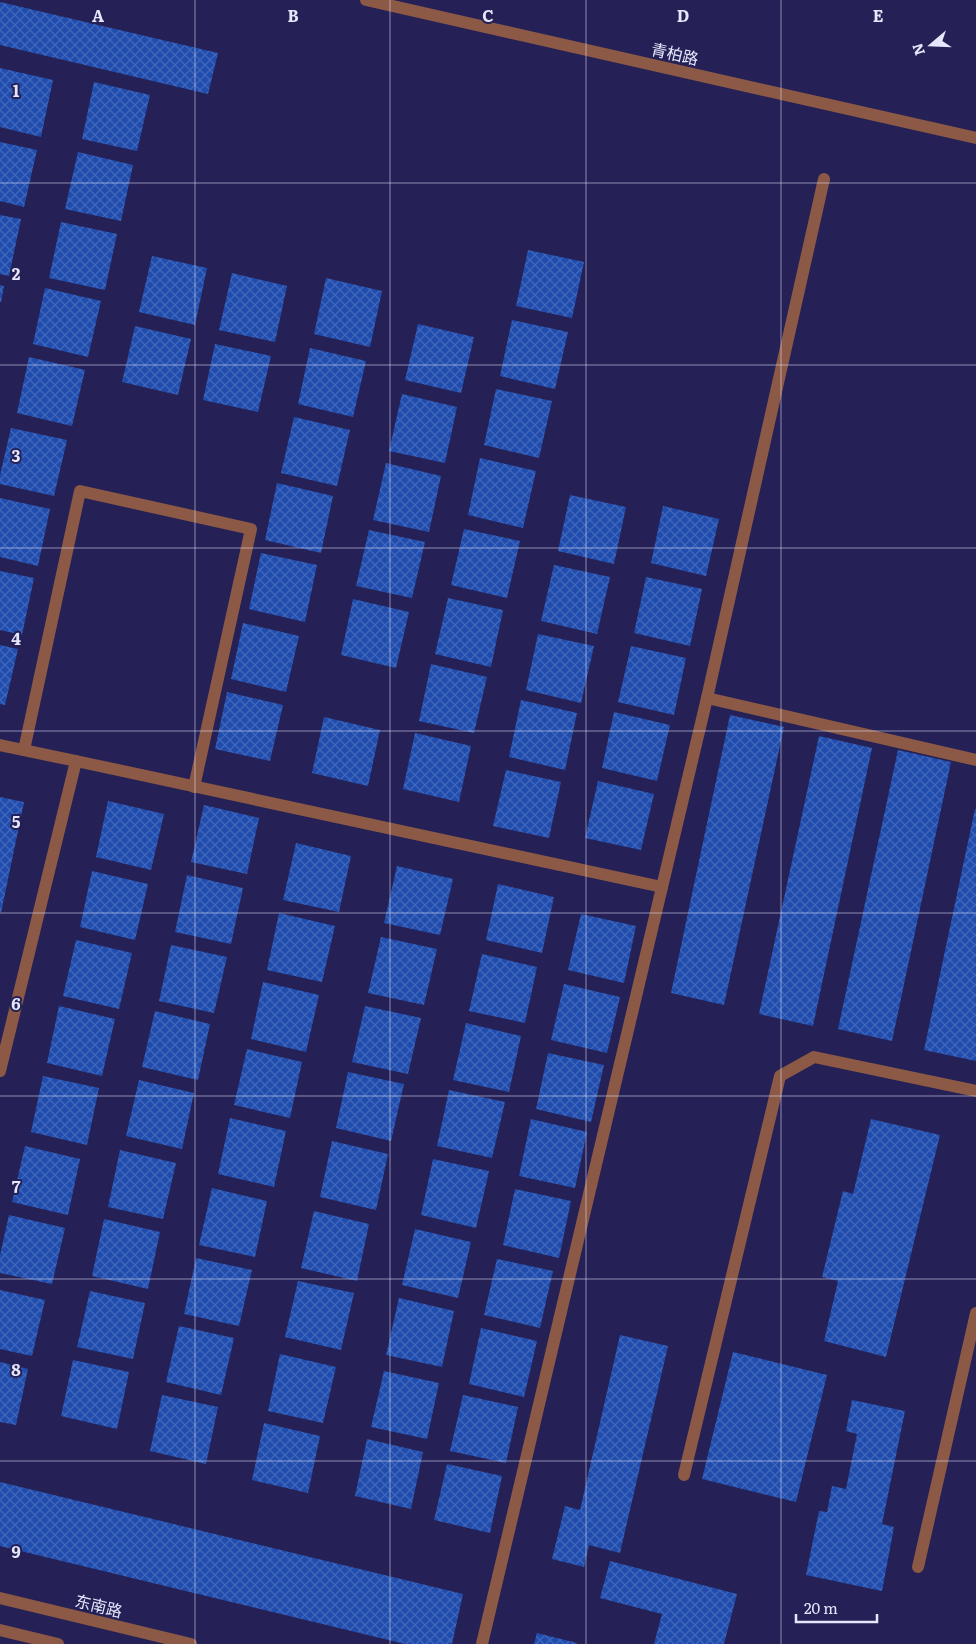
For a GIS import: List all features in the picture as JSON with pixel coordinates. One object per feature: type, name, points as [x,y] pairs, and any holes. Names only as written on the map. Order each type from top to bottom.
[{"type":"street","name":"青柏路","points":[[366,0],[976,138]]},
{"type":"street","points":[[482,1644],[707,698],[824,179]]},
{"type":"street","points":[[24,750],[80,491],[251,529],[194,786]]},
{"type":"street","points":[[707,698],[976,760]]},
{"type":"street","points":[[0,745],[662,887]]},
{"type":"street","points":[[0,1071],[76,761]]},
{"type":"street","points":[[684,1475],[780,1076],[814,1057],[976,1091]]},
{"type":"street","points":[[918,1567],[976,1313]]},
{"type":"street","name":"东南路","points":[[0,1598],[191,1644]]},
{"type":"street","points":[[0,1630],[58,1644]]},
{"type":"building","points":[[0,2],[218,53],[208,94],[0,45]]},
{"type":"building","points":[[0,68],[53,80],[41,137],[0,127]]},
{"type":"building","points":[[94,82],[150,95],[137,151],[82,139]]},
{"type":"building","points":[[0,142],[37,150],[24,207],[0,201]]},
{"type":"building","points":[[78,152],[133,165],[121,221],[65,209]]},
{"type":"building","points":[[0,215],[21,219],[9,276],[0,274]]},
{"type":"building","points":[[61,222],[117,234],[105,290],[49,278]]},
{"type":"building","points":[[528,250],[584,262],[572,318],[516,306]]},
{"type":"building","points":[[152,256],[207,268],[195,325],[139,312]]},
{"type":"building","points":[[232,273],[287,286],[275,342],[219,330]]},
{"type":"building","points":[[326,278],[382,291],[370,347],[314,334]]},
{"type":"building","points":[[0,285],[4,286],[1,302],[0,302]]},
{"type":"building","points":[[45,288],[101,301],[88,357],[33,344]]},
{"type":"building","points":[[512,320],[568,332],[555,389],[500,376]]},
{"type":"building","points":[[418,324],[474,337],[461,393],[405,380]]},
{"type":"building","points":[[135,326],[191,339],[178,395],[122,382]]},
{"type":"building","points":[[215,344],[271,356],[258,412],[203,400]]},
{"type":"building","points":[[310,348],[366,361],[353,417],[298,404]]},
{"type":"building","points":[[29,357],[85,370],[72,426],[17,413]]},
{"type":"building","points":[[496,389],[552,401],[539,458],[484,445]]},
{"type":"building","points":[[402,394],[457,407],[445,463],[389,451]]},
{"type":"building","points":[[294,417],[350,430],[337,486],[281,473]]},
{"type":"building","points":[[11,428],[67,440],[54,496],[0,484],[0,475]]},
{"type":"building","points":[[480,458],[536,471],[523,528],[468,515]]},
{"type":"building","points":[[386,463],[441,476],[429,532],[373,520]]},
{"type":"building","points":[[277,483],[333,496],[321,553],[265,540]]},
{"type":"building","points":[[570,495],[626,507],[614,564],[558,551]]},
{"type":"building","points":[[0,498],[50,509],[38,566],[0,557]]},
{"type":"building","points":[[663,506],[719,519],[706,576],[651,563]]},
{"type":"building","points":[[464,529],[520,541],[507,598],[451,585]]},
{"type":"building","points":[[369,530],[425,542],[412,598],[356,586]]},
{"type":"building","points":[[261,553],[317,565],[305,622],[249,609]]},
{"type":"building","points":[[554,565],[610,577],[597,634],[541,621]]},
{"type":"building","points":[[0,571],[34,578],[22,635],[0,630]]},
{"type":"building","points":[[646,577],[702,589],[690,646],[634,633]]},
{"type":"building","points":[[448,598],[503,610],[491,667],[435,654]]},
{"type":"building","points":[[353,599],[409,612],[396,668],[341,655]]},
{"type":"building","points":[[243,623],[299,636],[286,692],[231,679]]},
{"type":"building","points":[[538,634],[594,646],[581,703],[526,690]]},
{"type":"building","points":[[0,645],[18,649],[5,705],[0,704]]},
{"type":"building","points":[[631,646],[686,658],[674,715],[618,702]]},
{"type":"building","points":[[431,664],[487,677],[474,733],[419,721]]},
{"type":"building","points":[[227,692],[283,705],[270,761],[215,749]]},
{"type":"building","points":[[521,700],[577,713],[565,770],[509,757]]},
{"type":"building","points":[[614,712],[670,725],[657,781],[602,768]]},
{"type":"building","points":[[730,715],[784,727],[724,1005],[671,993]]},
{"type":"building","points":[[324,717],[380,730],[368,786],[312,773]]},
{"type":"building","points":[[415,733],[471,746],[459,802],[403,789]]},
{"type":"building","points":[[819,736],[872,748],[813,1026],[759,1014]]},
{"type":"building","points":[[898,750],[951,762],[892,1041],[838,1029]]},
{"type":"building","points":[[506,770],[561,782],[549,838],[493,826]]},
{"type":"building","points":[[598,781],[654,794],[641,850],[585,838]]},
{"type":"building","points":[[0,797],[24,802],[1,913],[0,912]]},
{"type":"building","points":[[108,801],[164,814],[151,870],[96,857]]},
{"type":"building","points":[[204,805],[259,818],[247,874],[191,862]]},
{"type":"building","points":[[976,809],[976,1061],[924,1050]]},
{"type":"building","points":[[296,843],[351,856],[339,912],[283,900]]},
{"type":"building","points":[[397,866],[453,879],[440,935],[384,923]]},
{"type":"building","points":[[92,871],[148,884],[135,940],[80,927]]},
{"type":"building","points":[[187,875],[243,888],[231,944],[175,932]]},
{"type":"building","points":[[498,884],[554,897],[542,953],[486,940]]},
{"type":"building","points":[[279,913],[335,926],[322,982],[267,970]]},
{"type":"building","points":[[581,914],[636,926],[624,983],[568,970]]},
{"type":"building","points":[[381,937],[437,949],[424,1005],[368,993]]},
{"type":"building","points":[[76,940],[132,953],[119,1009],[63,996]]},
{"type":"building","points":[[171,945],[227,957],[214,1013],[159,1001]]},
{"type":"building","points":[[482,954],[537,967],[525,1023],[469,1011]]},
{"type":"building","points":[[263,982],[319,995],[306,1052],[251,1039]]},
{"type":"building","points":[[564,984],[620,997],[607,1053],[551,1040]]},
{"type":"building","points":[[59,1006],[115,1019],[102,1076],[47,1063]]},
{"type":"building","points":[[365,1006],[421,1018],[408,1074],[352,1062]]},
{"type":"building","points":[[155,1011],[210,1024],[198,1080],[142,1067]]},
{"type":"building","points":[[466,1023],[521,1036],[509,1092],[453,1080]]},
{"type":"building","points":[[247,1049],[302,1062],[290,1118],[234,1105]]},
{"type":"building","points":[[548,1053],[604,1065],[591,1122],[536,1109]]},
{"type":"building","points":[[348,1072],[404,1084],[391,1141],[336,1128]]},
{"type":"building","points":[[43,1076],[99,1088],[87,1145],[31,1132]]},
{"type":"building","points":[[139,1080],[194,1093],[182,1149],[126,1136]]},
{"type":"building","points":[[449,1090],[505,1102],[492,1158],[437,1146]]},
{"type":"building","points":[[230,1118],[286,1131],[274,1187],[218,1174]]},
{"type":"building","points":[[531,1119],[587,1132],[575,1188],[519,1176]]},
{"type":"building","points":[[871,1119],[940,1135],[886,1357],[824,1341],[838,1281],[822,1277],[843,1191],[853,1194]]},
{"type":"building","points":[[332,1141],[388,1154],[376,1210],[320,1197]]},
{"type":"building","points":[[25,1146],[80,1159],[68,1215],[12,1202]]},
{"type":"building","points":[[120,1150],[176,1163],[163,1219],[108,1207]]},
{"type":"building","points":[[433,1159],[489,1171],[476,1228],[421,1215]]},
{"type":"building","points":[[212,1188],[267,1201],[255,1257],[199,1245]]},
{"type":"building","points":[[515,1189],[571,1201],[559,1258],[503,1245]]},
{"type":"building","points":[[314,1211],[369,1224],[357,1281],[301,1268]]},
{"type":"building","points":[[9,1215],[65,1228],[52,1284],[0,1273],[0,1255]]},
{"type":"building","points":[[104,1219],[160,1232],[148,1289],[92,1276]]},
{"type":"building","points":[[415,1229],[471,1242],[458,1298],[402,1285]]},
{"type":"building","points":[[196,1258],[252,1270],[239,1326],[184,1314]]},
{"type":"building","points":[[497,1259],[553,1271],[540,1328],[484,1315]]},
{"type":"building","points":[[298,1281],[354,1293],[341,1350],[285,1337]]},
{"type":"building","points":[[0,1290],[45,1300],[32,1356],[0,1349]]},
{"type":"building","points":[[90,1291],[145,1303],[133,1359],[77,1347]]},
{"type":"building","points":[[399,1298],[454,1311],[442,1367],[386,1355]]},
{"type":"building","points":[[179,1326],[234,1338],[221,1395],[166,1382]]},
{"type":"building","points":[[481,1328],[537,1341],[524,1397],[469,1384]]},
{"type":"building","points":[[620,1335],[668,1346],[620,1553],[589,1545],[584,1567],[552,1559],[565,1506],[580,1510]]},
{"type":"building","points":[[733,1352],[827,1375],[796,1502],[702,1479]]},
{"type":"building","points":[[280,1354],[336,1367],[323,1423],[268,1411]]},
{"type":"building","points":[[73,1360],[129,1372],[117,1429],[61,1416]]},
{"type":"building","points":[[0,1362],[28,1369],[16,1425],[0,1422]]},
{"type":"building","points":[[384,1371],[439,1383],[427,1439],[371,1427]]},
{"type":"building","points":[[162,1395],[218,1407],[206,1464],[150,1451]]},
{"type":"building","points":[[463,1395],[518,1407],[506,1463],[450,1451]]},
{"type":"building","points":[[852,1400],[905,1411],[882,1524],[894,1527],[882,1591],[806,1575],[819,1511],[827,1512],[832,1486],[846,1489],[857,1434],[846,1431]]},
{"type":"building","points":[[264,1423],[320,1436],[308,1493],[252,1480]]},
{"type":"building","points":[[367,1439],[423,1452],[411,1509],[355,1496]]},
{"type":"building","points":[[447,1464],[502,1476],[490,1533],[434,1520]]},
{"type":"building","points":[[0,1482],[463,1594],[452,1644],[405,1644],[0,1546]]},
{"type":"building","points":[[610,1561],[737,1594],[724,1644],[654,1644],[662,1614],[600,1598]]},
{"type":"building","points":[[537,1633],[577,1643],[534,1644]]}]
